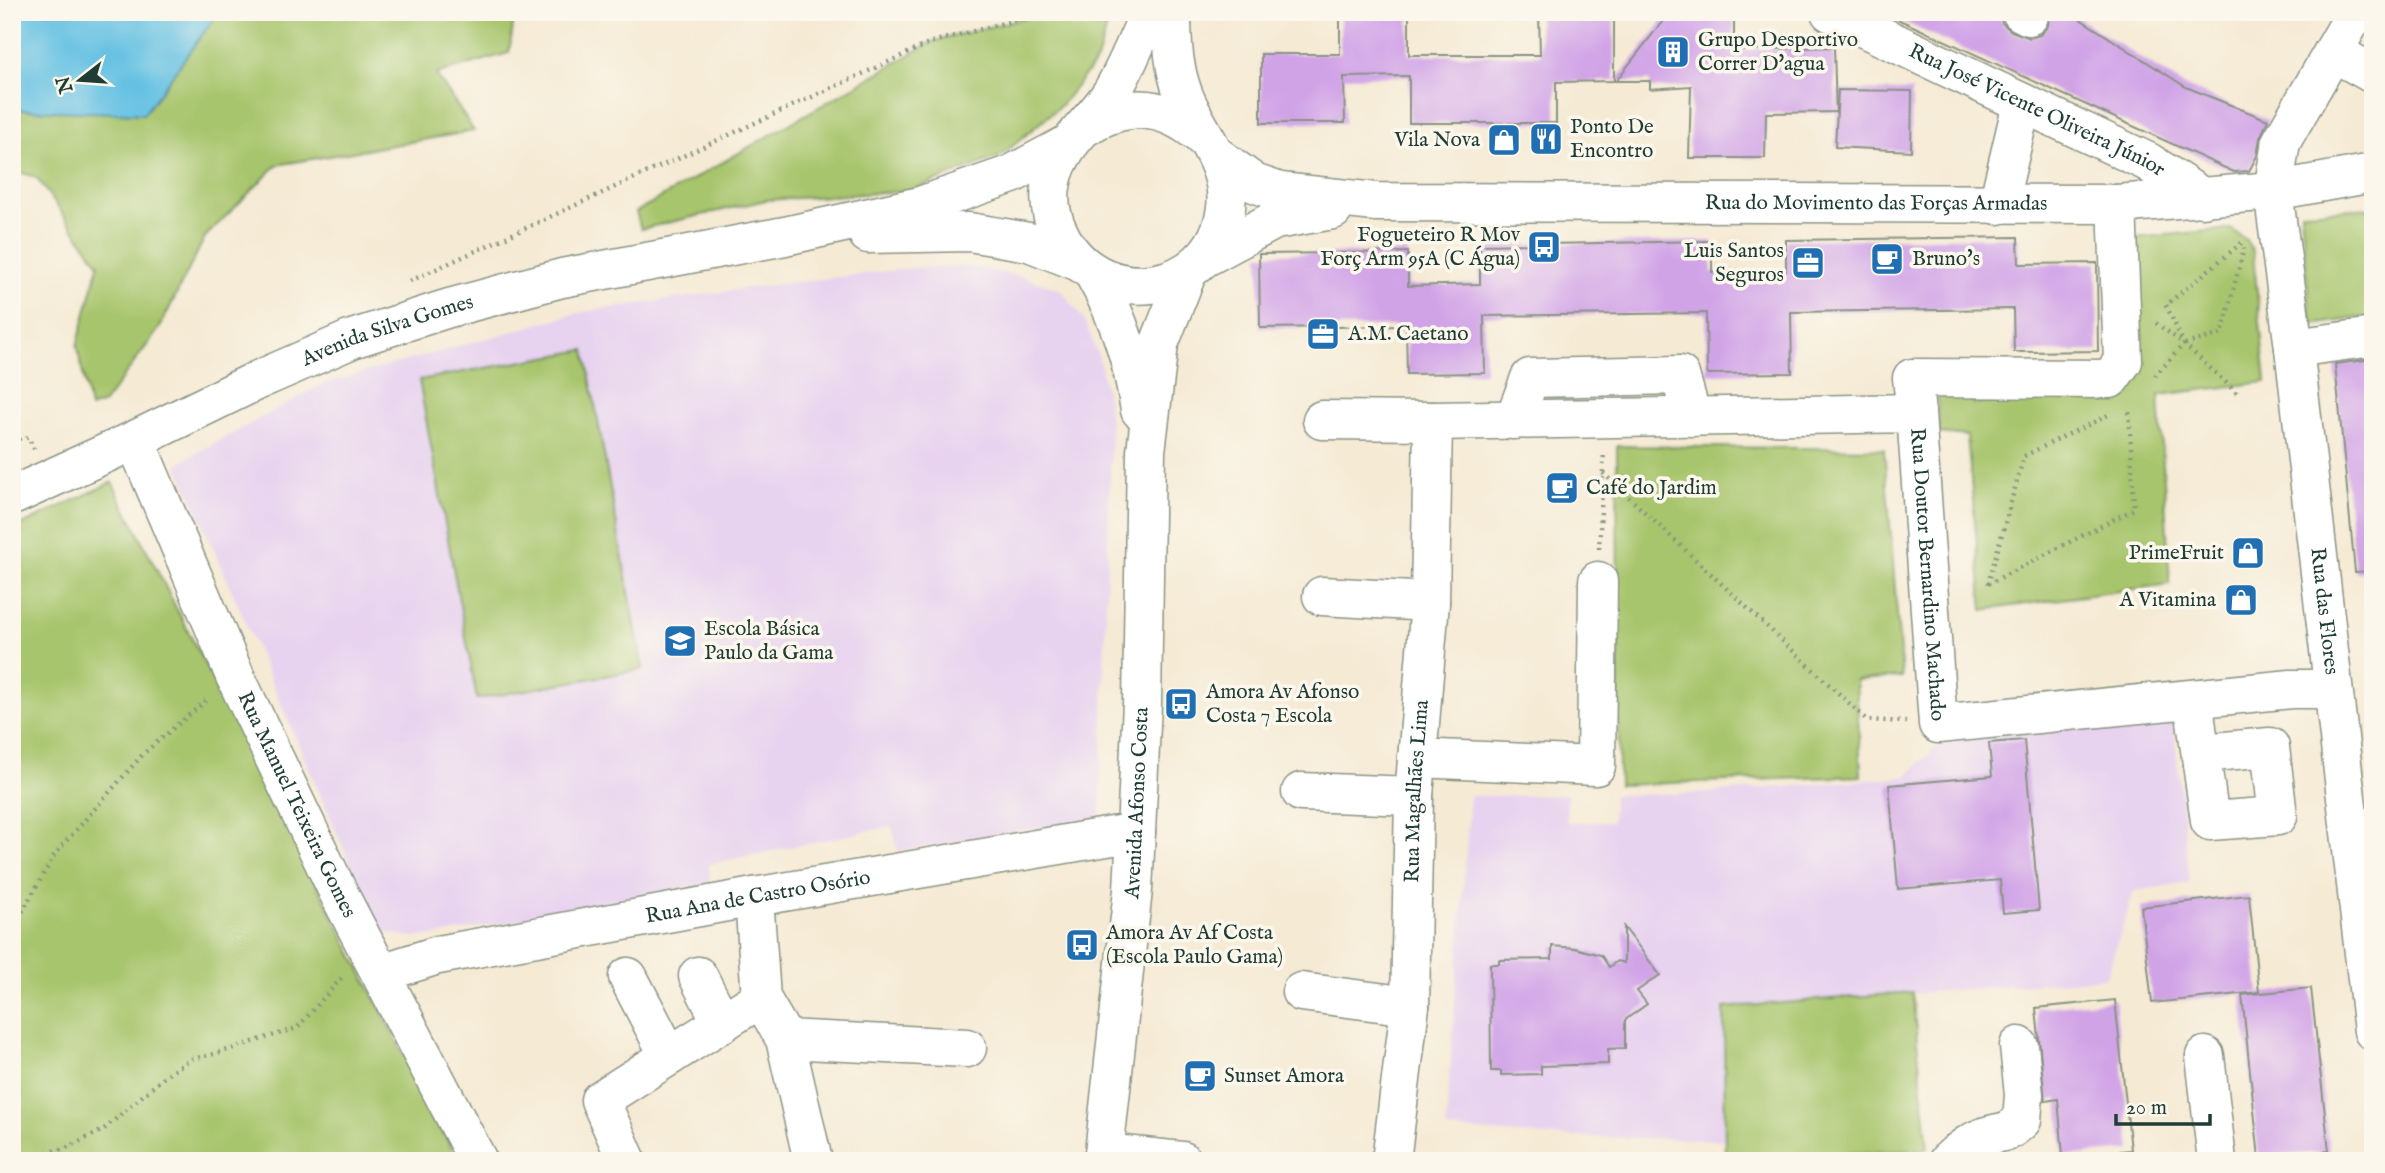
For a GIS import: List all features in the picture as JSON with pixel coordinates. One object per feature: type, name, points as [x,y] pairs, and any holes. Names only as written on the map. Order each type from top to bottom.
[{"type":"street","points":[[1146,451],[1133,365],[1110,302],[1086,267],[1064,244],[1055,225],[1050,204],[1054,173],[1075,136],[1109,97],[1150,12]]},
{"type":"street","points":[[1146,451],[1159,344],[1195,265],[1214,244],[1222,228],[1226,209],[1227,191],[1223,173],[1184,96],[1172,58],[1172,12]]},
{"type":"street","name":"Rua José Vicente Oliveira Júnior","points":[[1830,12],[2148,162],[2203,198]]},
{"type":"street","name":"Rua das Flores","points":[[2356,12],[2281,142],[2273,191],[2294,348],[2332,689],[2368,944],[2373,1031]]},
{"type":"street","points":[[2333,52],[2373,74]]},
{"type":"street","points":[[1998,205],[2022,103]]},
{"type":"street","points":[[785,236],[920,206],[1012,174],[1075,136],[1100,117],[1121,110],[1142,108],[1177,118],[1254,183],[1280,192],[1376,202]]},
{"type":"street","name":"Rua do Movimento das Forças Armadas","points":[[1376,202],[2117,204],[2273,191],[2373,173]]},
{"type":"street","points":[[785,236],[969,233],[1029,242],[1114,282],[1135,285],[1163,282],[1275,220],[1376,202]]},
{"type":"street","points":[[1916,413],[1912,377],[2110,379],[2123,361],[2117,204]]},
{"type":"street","name":"Avenida Silva Gomes","points":[[12,495],[352,339],[449,308],[562,278],[785,236]]},
{"type":"street","points":[[2294,348],[2373,337]]},
{"type":"street","points":[[1514,420],[1530,379],[1680,375],[1692,417]]},
{"type":"street","name":"Rua Doutor Bernardino Machado","points":[[1322,420],[1433,421],[1916,413],[1938,724],[2291,689],[2332,689]]},
{"type":"street","name":"Rua Magalhães Lima","points":[[1391,1161],[1409,1006],[1414,796],[1430,601],[1433,421]]},
{"type":"street","name":"Rua Manuel Teixeira Gomes","points":[[135,440],[235,676],[404,1021],[478,1161]]},
{"type":"street","name":"Avenida Afonso Costa","points":[[1103,1158],[1133,890],[1142,703],[1146,451]]},
{"type":"street","points":[[1417,758],[1596,766],[1598,581]]},
{"type":"street","points":[[1322,596],[1430,601]]},
{"type":"street","points":[[2193,699],[2201,753]]},
{"type":"street","points":[[1301,792],[1414,796]]},
{"type":"street","name":"Rua Ana de Castro Osório","points":[[374,961],[438,956],[754,897],[1136,832]]},
{"type":"street","points":[[754,897],[761,998],[785,1039],[813,1161]]},
{"type":"street","points":[[698,976],[722,1023]]},
{"type":"street","points":[[628,977],[670,1056]]},
{"type":"street","points":[[1301,992],[1409,1006]]},
{"type":"street","points":[[627,1161],[600,1100],[761,998]]},
{"type":"street","points":[[785,1039],[967,1048]]},
{"type":"street","points":[[1948,1161],[1962,1147],[1985,1136],[2010,1132],[2022,1121],[2024,1095],[2019,1046]]},
{"type":"street","points":[[2205,1056],[2217,1161]]},
{"type":"street","points":[[1103,1158],[1182,1161]]},
{"type":"path","points":[[409,282],[932,42],[1046,12]]},
{"type":"path","points":[[2184,344],[2222,334],[2246,240]]},
{"type":"path","points":[[2146,316],[2184,344],[2237,393]]},
{"type":"path","points":[[1987,584],[2134,509],[2129,405]]},
{"type":"path","points":[[1598,581],[1606,418]]},
{"type":"path","points":[[12,440],[28,437],[38,457]]},
{"type":"path","points":[[1603,473],[1867,720],[1938,724]]},
{"type":"path","points":[[12,930],[55,854],[143,754],[235,676]]},
{"type":"path","points":[[12,1160],[66,1148],[103,1129],[170,1072],[192,1059],[297,1028],[374,961]]},
{"type":"shaded area","name":"Escola Básica Paulo da Gama","points":[[970,266],[1022,277],[1061,290],[1084,320],[1099,358],[1111,432],[1100,818],[898,851],[892,826],[709,864],[710,883],[434,936],[411,937],[384,932],[371,912],[177,464],[323,384],[582,312],[914,268]]},
{"type":"shaded area","points":[[2173,718],[2190,883],[2134,891],[2106,978],[1724,1008],[1725,1140],[1549,1136],[1446,1129],[1470,796],[1567,795],[1567,822],[1612,822],[1613,795],[1706,793],[1905,777],[1945,739]]},
{"type":"green space","points":[[12,12],[515,12],[509,53],[436,74],[474,131],[277,165],[205,237],[159,329],[104,403],[90,408],[77,346],[99,264],[36,177],[12,170]]},
{"type":"green space","points":[[1046,12],[1111,12],[1097,60],[1061,105],[1001,156],[910,191],[766,200],[641,229],[636,212],[932,42]]},
{"type":"green space","points":[[2373,208],[2373,316],[2311,325],[2301,212]]},
{"type":"green space","points":[[2231,229],[2246,240],[2253,252],[2266,382],[2159,395],[2170,584],[1983,610],[1967,436],[1939,433],[1937,386],[1969,383],[1972,404],[2119,393],[2140,368],[2135,238]]},
{"type":"green space","points":[[585,350],[643,669],[477,699],[419,380]]},
{"type":"green space","points":[[1617,446],[1884,449],[1902,677],[1856,680],[1861,776],[1619,785]]},
{"type":"green space","points":[[112,482],[458,1161],[12,1161],[12,530]]},
{"type":"green space","points":[[1912,992],[1928,1149],[1725,1161],[1724,1008]]},
{"type":"water","points":[[12,12],[219,12],[144,114],[20,110],[12,97]]},
{"type":"building","points":[[1340,12],[1409,12],[1409,55],[1540,55],[1539,12],[1614,12],[1614,81],[1556,82],[1556,123],[1409,123],[1409,76],[1344,77],[1345,123],[1261,123],[1261,54],[1340,54]]},
{"type":"building","points":[[1670,12],[1734,12],[1734,50],[1834,47],[1836,112],[1766,113],[1765,158],[1689,158],[1691,86],[1650,89],[1650,81],[1616,81]]},
{"type":"building","points":[[1882,12],[1999,12],[2002,23],[2011,31],[2030,38],[2040,35],[2048,26],[2050,12],[2069,12],[2186,87],[2268,120],[2260,138],[2257,156],[2249,171],[2234,172]]},
{"type":"building","points":[[1838,90],[1912,91],[1911,151],[1835,147]]},
{"type":"building","points":[[2018,237],[2019,264],[2097,263],[2098,351],[2014,352],[2013,309],[1791,312],[1792,373],[1707,374],[1706,313],[1484,316],[1485,373],[1407,374],[1406,326],[1260,328],[1259,254],[1408,252],[1408,286],[1480,284],[1480,245],[1712,241],[1712,272],[1786,271],[1786,240]]},
{"type":"building","points":[[2373,359],[2373,571],[2355,572],[2335,364]]},
{"type":"building","points":[[2024,740],[2039,910],[2003,913],[2000,880],[1898,889],[1889,785],[1992,776],[1989,743]]},
{"type":"building","points":[[2249,895],[2259,992],[2152,1003],[2141,907]]},
{"type":"building","points":[[1624,927],[1660,975],[1637,991],[1647,1004],[1625,1020],[1625,1048],[1608,1049],[1608,1064],[1541,1066],[1541,1074],[1501,1075],[1501,1071],[1491,1071],[1490,964],[1499,964],[1499,960],[1552,959],[1552,946],[1575,948],[1601,955],[1609,967],[1617,961],[1624,963]]},
{"type":"building","points":[[2311,988],[2329,1151],[2259,1158],[2242,995]]},
{"type":"building","points":[[2115,1000],[2131,1150],[2063,1156],[2058,1099],[2045,1101],[2036,1008]]},
{"type":"place","name":"Grupo Desportivo Correr D'agua","points":[[1673,52]]},
{"type":"place","name":"Ponto De Encontro","points":[[1546,139]]},
{"type":"place","name":"Vila Nova","points":[[1504,140]]},
{"type":"place","name":"Fogueteiro R Mov Forç Arm 95A (C Água)","points":[[1544,247]]},
{"type":"place","name":"Bruno's","points":[[1887,259]]},
{"type":"place","name":"Luis Santos Seguros","points":[[1808,263]]},
{"type":"place","name":"A.M. Caetano","points":[[1323,334]]},
{"type":"place","name":"Café do Jardim","points":[[1562,488]]},
{"type":"place","name":"PrimeFruit","points":[[2248,553]]},
{"type":"place","name":"A Vitamina","points":[[2241,600]]},
{"type":"place","name":"Escola Básica Paulo da Gama","points":[[680,641]]},
{"type":"place","name":"Amora Av Afonso Costa 7 Escola","points":[[1181,704]]},
{"type":"place","name":"Amora Av Af Costa (Escola Paulo Gama)","points":[[1082,945]]},
{"type":"place","name":"Sunset Amora","points":[[1200,1076]]}]
